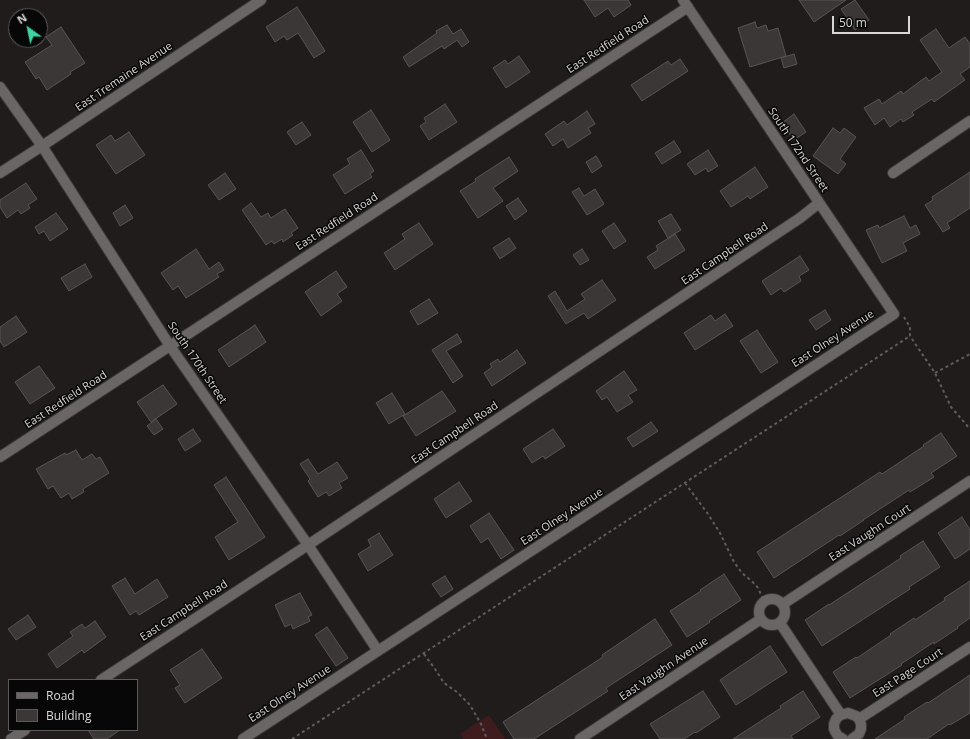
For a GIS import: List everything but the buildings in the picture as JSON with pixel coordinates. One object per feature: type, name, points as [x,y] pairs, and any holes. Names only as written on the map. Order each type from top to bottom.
[{"type":"street","name":"East Tremaine Avenue","points":[[0,173],[261,0]]},
{"type":"street","name":"South 172nd Street","points":[[685,4],[894,314]]},
{"type":"street","name":"East Redfield Road","points":[[0,457],[685,4]]},
{"type":"street","name":"South 170th Street","points":[[0,87],[42,146],[170,346],[308,545],[378,651]]},
{"type":"street","points":[[893,172],[970,120]]},
{"type":"street","name":"East Campbell Road","points":[[103,679],[308,545],[794,222],[819,203]]},
{"type":"street","name":"East Olney Avenue","points":[[243,739],[894,314]]},
{"type":"street","name":"East Vaughn Court","points":[[783,604],[970,481]]},
{"type":"street","points":[[774,599],[779,600],[783,604],[786,610],[783,620],[780,623],[770,626],[764,623],[759,614],[759,609],[764,601],[774,599]]},
{"type":"street","name":"East Vaughn Avenue","points":[[580,739],[761,619]]},
{"type":"street","points":[[780,623],[841,715]]},
{"type":"street","name":"East Page Court","points":[[859,719],[970,647]]},
{"type":"street","points":[[836,737],[834,729],[836,719],[841,715],[851,713],[859,719],[861,724],[859,734],[855,738]]},
{"type":"street","points":[[11,739],[23,731]]},
{"type":"path","points":[[292,739],[910,336],[935,373],[951,407],[970,430]]},
{"type":"path","points":[[935,373],[970,354]]},
{"type":"path","points":[[685,484],[708,514],[720,533],[734,562],[742,573],[758,588],[764,601]]},
{"type":"path","points":[[424,654],[436,669],[444,683],[457,692],[470,705],[488,739]]},
{"type":"shaded area","points":[[489,715],[505,739],[463,739],[460,734]]}]
